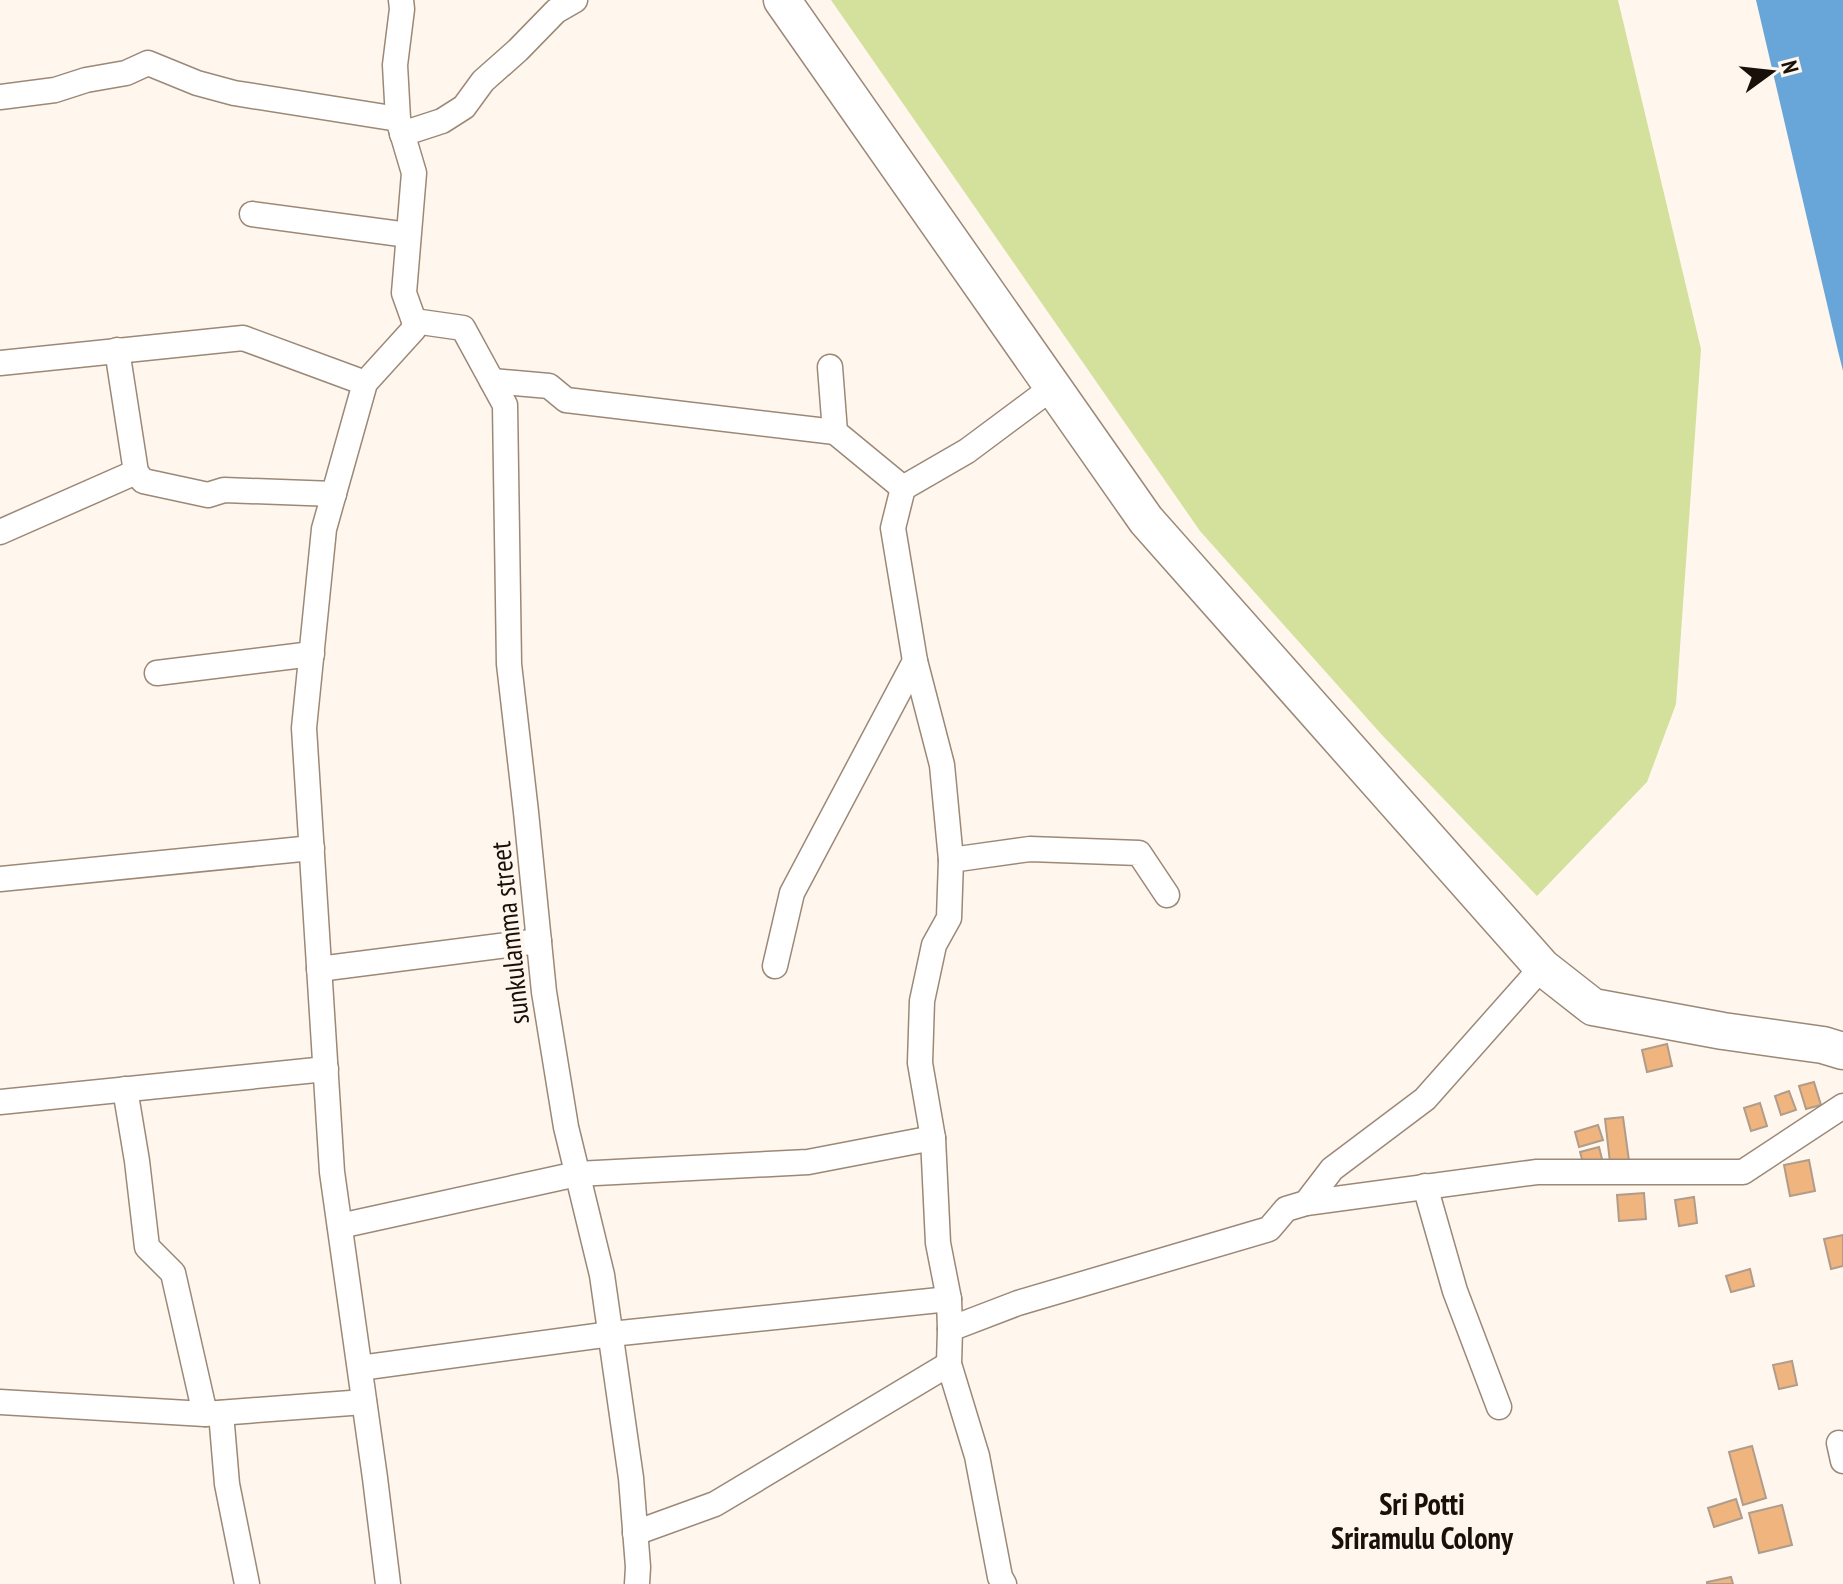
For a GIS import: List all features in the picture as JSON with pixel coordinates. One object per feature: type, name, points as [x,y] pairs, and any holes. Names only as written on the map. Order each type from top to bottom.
[{"type":"main road","points":[[782,0],[1146,520],[1542,967],[1593,1007],[1723,1031],[1823,1045],[1843,1051]]},
{"type":"street","points":[[388,1584],[332,1172],[304,728],[324,529],[365,383],[414,329],[404,293],[414,173],[400,126],[395,65],[401,0]]},
{"type":"street","points":[[0,97],[55,90],[86,80],[126,73],[148,63],[197,83],[234,93],[400,126],[442,121],[464,107],[483,81],[556,11],[575,0]]},
{"type":"street","points":[[252,214],[408,235]]},
{"type":"street","name":"sunkulamma street","points":[[414,321],[463,328],[505,405],[509,664],[544,992],[563,1112],[602,1275],[631,1478],[637,1584]]},
{"type":"street","points":[[0,363],[243,338],[365,383]]},
{"type":"street","points":[[117,350],[136,472],[143,481],[208,495],[224,490],[334,494]]},
{"type":"street","points":[[830,367],[835,432]]},
{"type":"street","points":[[492,381],[549,386],[566,400],[835,432],[903,488]]},
{"type":"street","points":[[1004,1584],[1000,1577],[977,1456],[949,1364],[949,1299],[938,1243],[933,1138],[920,1063],[922,1001],[934,945],[949,918],[951,860],[942,765],[915,661],[893,528],[903,488],[967,451],[1053,387]]},
{"type":"street","points":[[0,532],[136,472]]},
{"type":"street","points":[[157,673],[312,654]]},
{"type":"street","points":[[775,966],[792,893],[915,661]]},
{"type":"street","points":[[0,879],[312,848]]},
{"type":"street","points":[[951,860],[1030,849],[1139,853],[1167,895]]},
{"type":"street","points":[[319,969],[539,941]]},
{"type":"street","points":[[1306,1203],[1332,1169],[1425,1099],[1542,967]]},
{"type":"street","points":[[0,1102],[326,1069]]},
{"type":"street","points":[[125,1089],[147,1247],[173,1273],[213,1413],[247,1584]]},
{"type":"street","points":[[950,1329],[1018,1303],[1269,1229],[1286,1209],[1306,1203],[1537,1172],[1743,1172],[1843,1106]]},
{"type":"street","points":[[340,1226],[577,1174],[808,1162],[933,1138]]},
{"type":"street","points":[[1425,1186],[1455,1291],[1499,1407]]},
{"type":"street","points":[[360,1368],[611,1334],[949,1299]]},
{"type":"street","points":[[635,1533],[715,1504],[949,1364]]},
{"type":"street","points":[[0,1402],[213,1413],[364,1402]]},
{"type":"green space","points":[[831,0],[1618,0],[1701,349],[1676,704],[1647,782],[1537,896],[1382,735],[1200,531]]},
{"type":"water","points":[[1756,0],[1843,0],[1843,371],[1838,351]]},
{"type":"building","points":[[1667,1044],[1672,1066],[1647,1072],[1642,1050]]},
{"type":"building","points":[[1814,1082],[1821,1105],[1806,1109],[1799,1086]]},
{"type":"building","points":[[1789,1091],[1796,1110],[1781,1115],[1775,1096]]},
{"type":"building","points":[[1760,1103],[1767,1126],[1751,1131],[1744,1108]]},
{"type":"building","points":[[1623,1117],[1630,1168],[1611,1171],[1605,1119]]},
{"type":"building","points":[[1598,1125],[1603,1140],[1579,1147],[1575,1132]]},
{"type":"building","points":[[1599,1147],[1605,1171],[1587,1177],[1580,1152]]},
{"type":"building","points":[[1809,1160],[1815,1191],[1790,1196],[1784,1165]]},
{"type":"building","points":[[1644,1193],[1646,1219],[1619,1221],[1617,1195]]},
{"type":"building","points":[[1694,1197],[1697,1223],[1679,1226],[1675,1200]]},
{"type":"building","points":[[1843,1235],[1843,1266],[1831,1269],[1824,1239]]},
{"type":"building","points":[[1750,1269],[1754,1286],[1731,1292],[1726,1276]]},
{"type":"building","points":[[1792,1361],[1797,1385],[1779,1389],[1773,1365]]},
{"type":"building","points":[[1752,1446],[1766,1498],[1743,1505],[1729,1452]]},
{"type":"building","points":[[1736,1499],[1742,1518],[1714,1527],[1708,1508]]},
{"type":"building","points":[[1782,1505],[1792,1545],[1759,1553],[1749,1513]]},
{"type":"building","points":[[1731,1577],[1733,1584],[1707,1584],[1707,1582]]},
{"type":"district","name":"Sri Potti Sriramulu Colony","points":[[1422,1520]]}]
